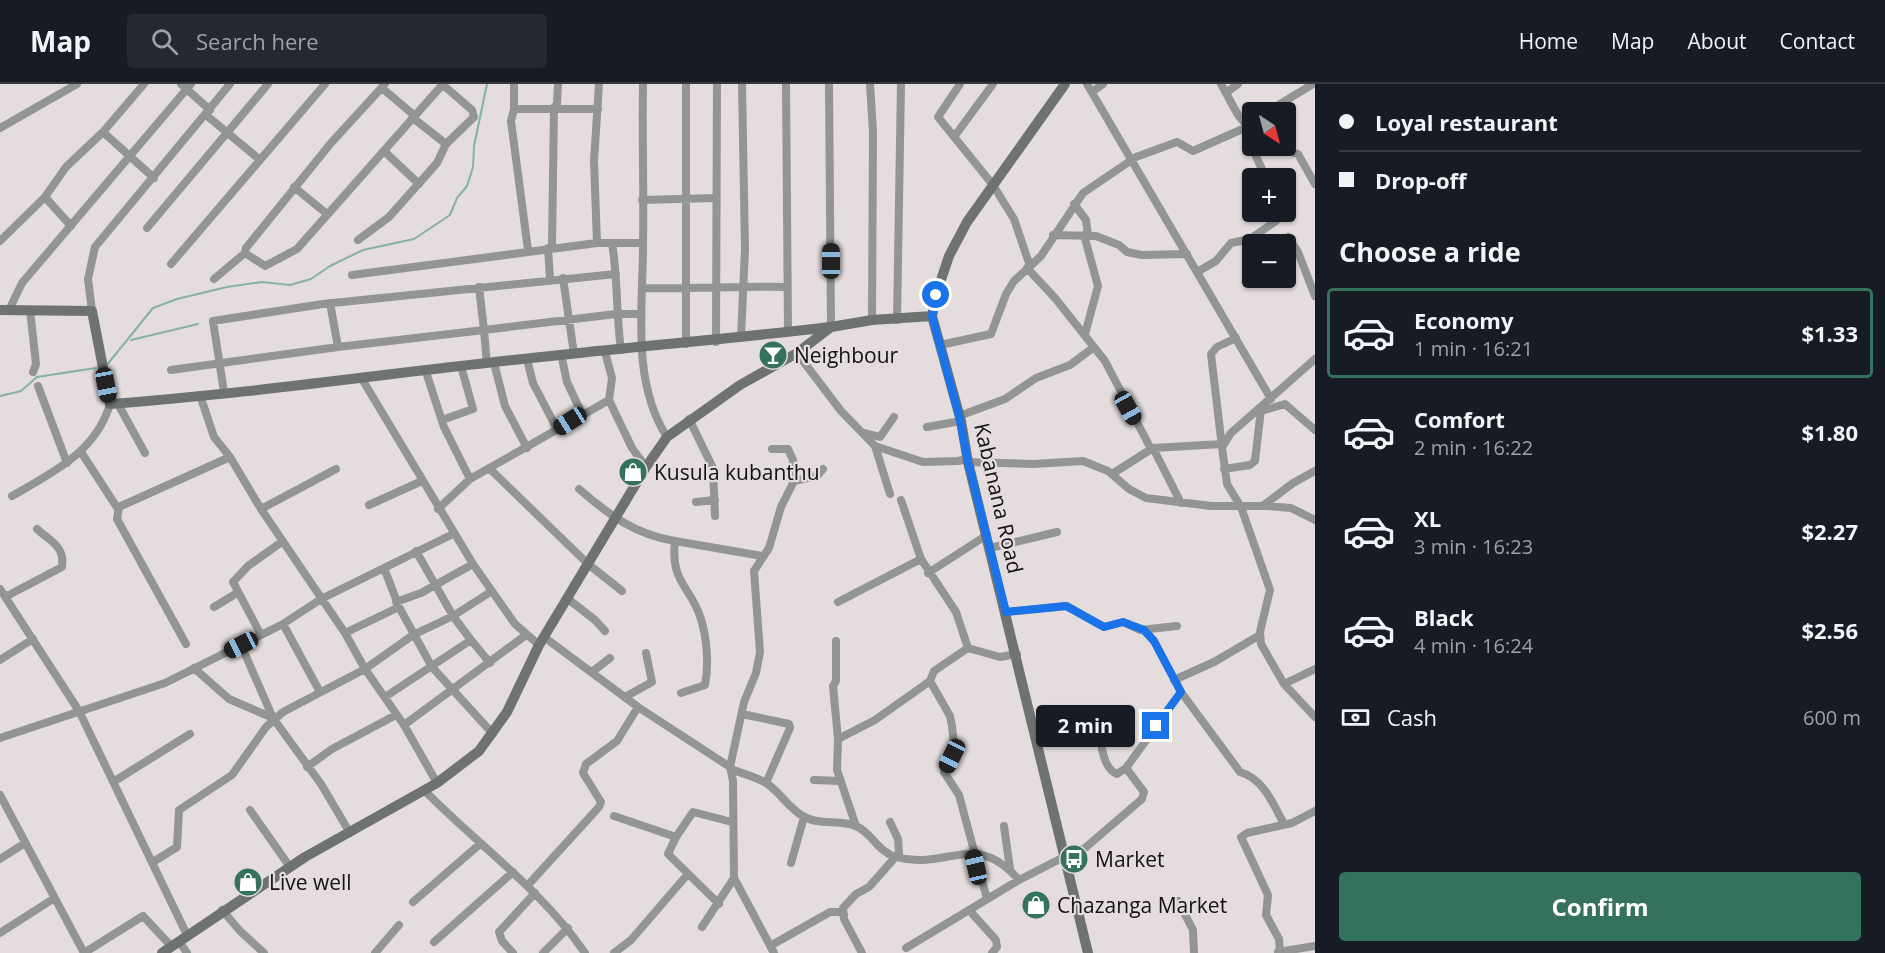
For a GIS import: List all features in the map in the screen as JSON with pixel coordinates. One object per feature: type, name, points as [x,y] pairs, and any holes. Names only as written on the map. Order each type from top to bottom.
[{"type":"street","points":[[0,128],[77,84]]},
{"type":"street","points":[[0,241],[45,197],[66,167],[103,132],[144,84]]},
{"type":"street","points":[[145,453],[114,404],[92,311],[88,279],[95,247],[230,84]]},
{"type":"street","points":[[147,228],[268,84]]},
{"type":"street","points":[[171,264],[325,84]]},
{"type":"street","points":[[245,253],[261,264],[269,265],[297,249],[443,84],[474,115],[446,144],[437,164],[389,217],[358,240]]},
{"type":"street","points":[[514,84],[514,109],[511,121],[528,250]]},
{"type":"street","points":[[550,279],[554,107],[557,105],[558,84]]},
{"type":"street","points":[[597,243],[594,161],[599,84]]},
{"type":"street","points":[[643,84],[642,314],[645,385],[660,426],[667,437]]},
{"type":"street","points":[[686,84],[685,199],[688,290],[686,344]]},
{"type":"street","points":[[716,342],[714,289],[717,84]]},
{"type":"street","points":[[741,338],[745,249],[742,84]]},
{"type":"street","points":[[786,84],[788,332]]},
{"type":"street","points":[[829,84],[831,327]]},
{"type":"street","points":[[870,84],[873,132],[872,320]]},
{"type":"street","points":[[897,320],[901,84]]},
{"type":"street","points":[[960,84],[938,117],[993,185],[1014,219],[1029,267],[1105,361],[1181,503]]},
{"type":"street","points":[[954,137],[993,84]]},
{"type":"street","name":"Kabanana Road","points":[[1065,84],[993,185],[952,251],[939,285],[932,316],[960,418],[968,460],[1088,953]]},
{"type":"street","points":[[1087,84],[1271,399]]},
{"type":"street","points":[[1092,92],[1103,84]]},
{"type":"street","points":[[1221,84],[1242,114]]},
{"type":"street","points":[[1227,92],[1238,84]]},
{"type":"street","points":[[1283,102],[1313,84]]},
{"type":"street","points":[[5,310],[22,284],[186,86],[228,134],[259,159]]},
{"type":"street","points":[[214,279],[245,253],[246,248],[294,187],[383,86],[414,117],[446,144]]},
{"type":"street","points":[[514,109],[554,107],[598,109]]},
{"type":"street","points":[[940,345],[991,334],[1005,294],[1041,256],[1083,193],[1103,177],[1152,149],[1177,142],[1193,151],[1242,131]]},
{"type":"street","points":[[103,132],[153,178]]},
{"type":"street","points":[[385,152],[419,184]]},
{"type":"street","points":[[1296,153],[1315,184]]},
{"type":"street","points":[[294,187],[327,214]]},
{"type":"street","points":[[45,197],[71,226]]},
{"type":"street","points":[[642,200],[715,198]]},
{"type":"street","points":[[1074,204],[1086,220],[1086,235],[1098,286],[1085,334]]},
{"type":"street","points":[[1197,272],[1215,261],[1231,243],[1250,238],[1274,222]]},
{"type":"street","points":[[1053,235],[1086,235],[1109,240],[1133,253],[1187,254]]},
{"type":"street","points":[[352,275],[528,250],[597,243],[643,243]]},
{"type":"street","points":[[612,243],[616,274],[616,314],[621,350]]},
{"type":"street","points":[[1296,249],[1315,296]]},
{"type":"street","points":[[224,392],[213,321],[330,303],[616,274]]},
{"type":"street","points":[[563,278],[574,354]]},
{"type":"street","points":[[642,288],[688,290],[742,286],[788,287]]},
{"type":"street","points":[[479,287],[490,363],[505,406],[527,448]]},
{"type":"street","points":[[330,303],[338,347]]},
{"type":"street","points":[[5,310],[92,311]]},
{"type":"street","points":[[30,310],[36,364],[33,372]]},
{"type":"street","points":[[171,370],[338,347],[616,314],[642,314]]},
{"type":"street","points":[[114,404],[426,372],[561,354],[716,342],[872,320],[932,316]]},
{"type":"street","points":[[175,944],[222,910],[290,867],[437,783],[465,763],[493,734],[507,712],[542,641],[646,467],[667,437],[689,419],[740,385],[796,353],[831,327]]},
{"type":"street","points":[[1236,338],[1217,347],[1211,354],[1224,469],[1229,489],[1241,507],[1270,590],[1260,635],[1266,656],[1284,684],[1315,717]]},
{"type":"street","points":[[927,427],[960,418],[1005,399],[1036,378],[1070,364],[1094,347]]},
{"type":"street","points":[[605,352],[612,378],[609,400],[632,448],[646,467]]},
{"type":"street","points":[[796,353],[841,411],[865,433],[875,446],[890,494]]},
{"type":"street","points":[[561,354],[567,382],[582,414]]},
{"type":"street","points":[[527,359],[533,383],[557,429]]},
{"type":"street","points":[[1222,446],[1231,433],[1260,410],[1315,359]]},
{"type":"street","points":[[442,420],[473,409],[461,366]]},
{"type":"street","points":[[426,372],[442,420],[470,479]]},
{"type":"street","points":[[362,379],[472,564],[515,624],[526,635],[542,641],[592,672],[730,768],[766,783],[804,817],[856,826]]},
{"type":"street","points":[[38,386],[67,463]]},
{"type":"street","points":[[200,395],[214,437],[230,457],[261,509],[345,633],[437,783]]},
{"type":"street","points":[[438,509],[470,479],[609,400]]},
{"type":"street","points":[[12,496],[81,452],[114,404]]},
{"type":"street","points":[[1260,410],[1285,404],[1315,430]]},
{"type":"street","points":[[1224,469],[1250,465],[1255,461],[1260,410]]},
{"type":"street","points":[[865,433],[880,437],[894,417]]},
{"type":"street","points":[[689,419],[713,468],[715,516]]},
{"type":"street","points":[[875,446],[923,462],[968,460],[1033,464],[1077,460],[1091,463],[1112,474],[1140,496],[1181,503],[1296,509],[1315,520]]},
{"type":"street","points":[[1112,474],[1152,449],[1222,446]]},
{"type":"street","points":[[772,449],[788,449],[791,453],[794,481],[782,507],[773,538],[754,571],[760,652],[742,714],[730,768],[734,878],[772,950],[830,912],[840,912],[844,915]]},
{"type":"street","points":[[81,452],[118,509],[117,519],[186,644]]},
{"type":"street","points":[[118,509],[230,457]]},
{"type":"street","points":[[261,509],[336,469]]},
{"type":"street","points":[[490,469],[588,564],[622,591]]},
{"type":"street","points":[[794,481],[817,476],[823,469]]},
{"type":"street","points":[[1264,506],[1293,483],[1315,471]]},
{"type":"street","points":[[369,505],[422,481]]},
{"type":"street","points":[[579,489],[615,519],[660,539],[762,556]]},
{"type":"street","points":[[696,502],[715,500]]},
{"type":"street","points":[[901,500],[921,560],[956,612],[968,648]]},
{"type":"street","points":[[5,597],[62,567],[62,553],[56,543],[37,529]]},
{"type":"street","points":[[990,548],[1057,532]]},
{"type":"street","points":[[0,738],[145,691],[283,624],[321,599],[453,534]]},
{"type":"street","points":[[928,573],[987,535]]},
{"type":"street","points":[[261,634],[237,594],[233,585],[234,580],[248,566],[283,541]]},
{"type":"street","points":[[675,541],[673,561],[677,576],[701,618],[706,657],[705,685],[681,693]]},
{"type":"street","points":[[416,551],[453,616],[490,663]]},
{"type":"street","points":[[838,602],[921,560]]},
{"type":"street","points":[[345,633],[472,564]]},
{"type":"street","points":[[384,568],[397,605],[432,668],[493,734]]},
{"type":"street","points":[[0,589],[79,711],[153,862],[175,944]]},
{"type":"street","points":[[153,862],[177,848],[179,810],[232,775],[245,754],[274,718],[365,669],[413,635],[453,616],[492,591]]},
{"type":"street","points":[[214,607],[237,594]]},
{"type":"street","points":[[568,599],[596,620],[605,631]]},
{"type":"street","points":[[1006,612],[1066,606],[1104,627],[1123,622],[1144,630],[1154,641],[1181,692],[1240,772],[1253,777],[1264,789],[1284,824]]},
{"type":"street","points":[[283,624],[320,692]]},
{"type":"street","points":[[1144,630],[1177,626]]},
{"type":"street","points":[[404,726],[526,635]]},
{"type":"street","points":[[1174,680],[1214,662],[1260,635]]},
{"type":"street","points":[[0,660],[33,639]]},
{"type":"street","points":[[385,697],[471,640]]},
{"type":"street","points":[[836,642],[836,681],[833,686],[838,739],[836,764],[856,826],[884,852],[894,857],[917,860],[973,853],[996,859],[1010,869],[1019,880]]},
{"type":"street","points":[[241,645],[274,718],[321,784],[350,833]]},
{"type":"street","points":[[838,739],[875,720],[930,681],[934,671],[968,648],[1000,657],[1017,654]]},
{"type":"street","points":[[625,697],[652,682],[646,653]]},
{"type":"street","points":[[592,672],[610,658]]},
{"type":"street","points":[[194,668],[229,699],[274,718]]},
{"type":"street","points":[[1284,684],[1315,669]]},
{"type":"street","points":[[930,681],[950,716],[954,745],[945,772],[959,795],[987,899]]},
{"type":"street","points":[[1102,749],[1104,760],[1113,773],[1117,774],[1126,768],[1181,692]]},
{"type":"street","points":[[528,885],[599,807],[601,802],[583,773],[586,764],[617,741],[638,706]]},
{"type":"street","points":[[742,714],[789,724],[790,728],[766,783]]},
{"type":"street","points":[[307,767],[332,749],[396,715]]},
{"type":"street","points":[[113,782],[190,734]]},
{"type":"street","points":[[906,948],[1019,880],[1084,848],[1142,800],[1144,792],[1126,768]]},
{"type":"street","points":[[814,780],[840,781]]},
{"type":"street","points":[[424,790],[480,844],[528,885],[568,928],[585,953]]},
{"type":"street","points":[[0,795],[53,899],[84,953],[143,916],[187,953]]},
{"type":"street","points":[[250,810],[290,867]]},
{"type":"street","points":[[1315,811],[1298,820],[1246,833],[1241,837],[1268,895],[1266,915],[1279,939],[1278,952],[1315,946]]},
{"type":"street","points":[[719,904],[668,854],[676,837],[693,812],[732,822]]},
{"type":"street","points":[[614,816],[676,837]]},
{"type":"street","points":[[791,863],[804,817]]},
{"type":"street","points":[[862,953],[844,915],[843,908],[852,898],[869,887],[899,853],[890,822]]},
{"type":"street","points":[[1004,826],[1010,869]]},
{"type":"street","points":[[0,859],[25,843]]},
{"type":"street","points":[[413,903],[480,844]]},
{"type":"street","points":[[434,942],[513,872]]},
{"type":"street","points":[[614,953],[631,940],[687,875]]},
{"type":"street","points":[[702,927],[734,878]]},
{"type":"street","points":[[513,953],[502,941],[499,932],[535,893]]},
{"type":"street","points":[[0,933],[53,899]]},
{"type":"street","points":[[1178,901],[1193,930],[1194,953]]},
{"type":"street","points":[[222,910],[264,953]]},
{"type":"street","points":[[969,910],[996,940],[997,947],[992,953]]},
{"type":"street","points":[[375,953],[399,925]]},
{"type":"street","points":[[543,953],[568,928]]},
{"type":"waterway","points":[[106,366],[153,308],[177,299],[227,287],[262,282],[290,285],[311,279],[330,266],[363,250],[414,239],[450,215],[457,198],[467,186],[473,167],[474,146],[487,84]]},
{"type":"waterway","points":[[131,340],[198,324]]},
{"type":"waterway","points":[[0,396],[21,391],[37,377],[96,368]]},
{"type":"place","name":"Neighbour","points":[[773,355]]},
{"type":"place","name":"Kusula kubanthu","points":[[633,472]]},
{"type":"place","name":"Market","points":[[1074,859]]},
{"type":"place","name":"Live well","points":[[248,882]]},
{"type":"place","name":"Chazanga Market","points":[[1036,905]]},
{"type":"route","points":[[936,295],[932,316],[959,416],[968,462],[1006,612],[1066,606],[1104,627],[1123,622],[1144,630],[1154,641],[1181,692],[1156,726]]}]
